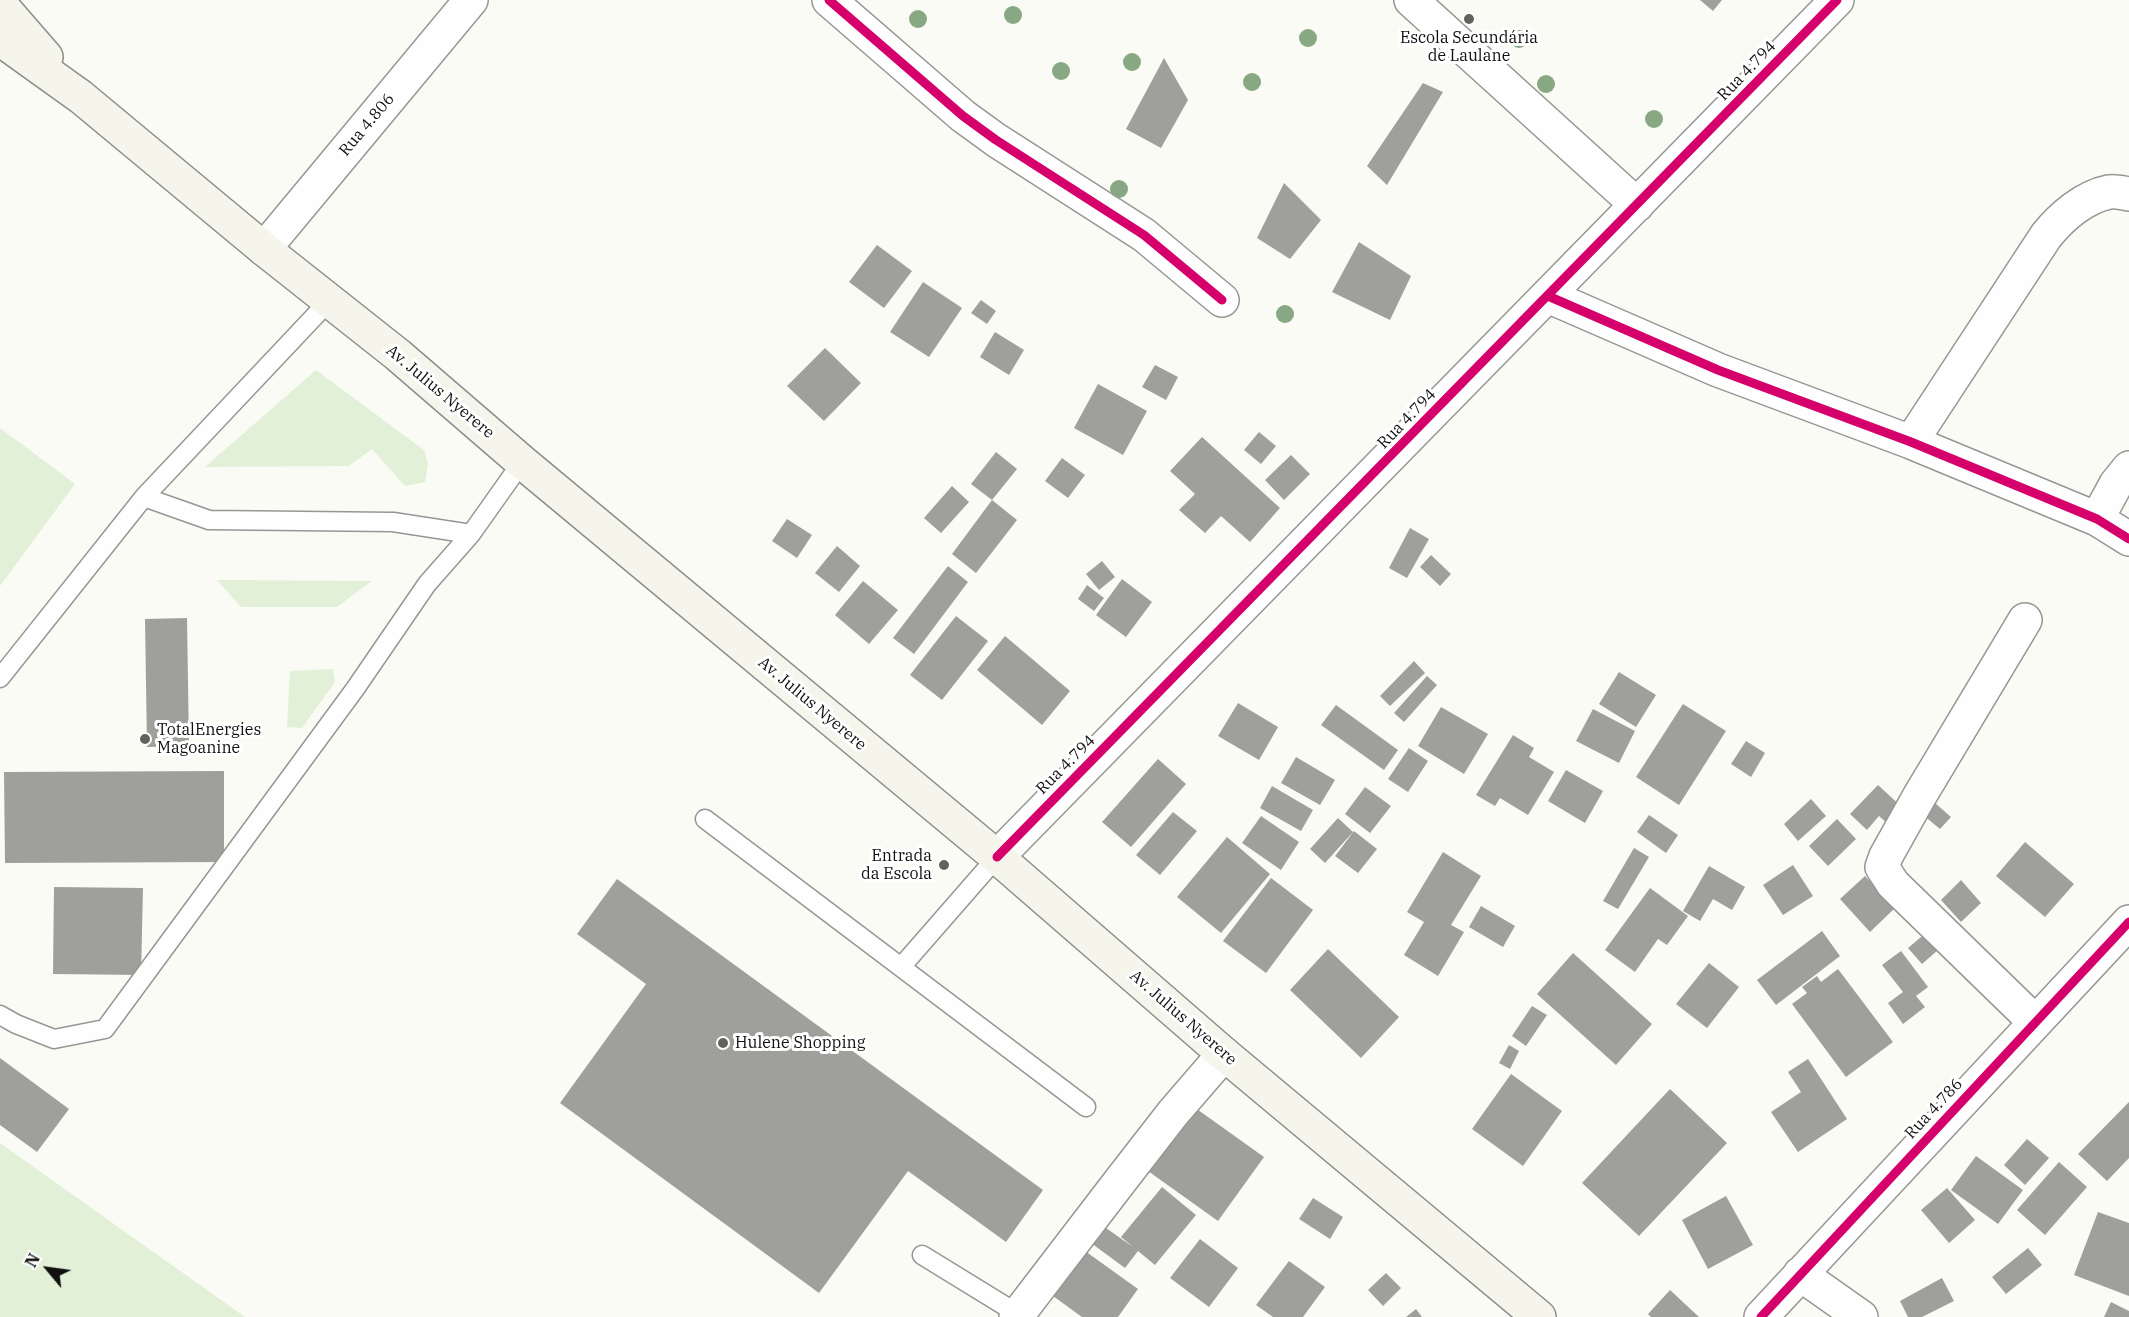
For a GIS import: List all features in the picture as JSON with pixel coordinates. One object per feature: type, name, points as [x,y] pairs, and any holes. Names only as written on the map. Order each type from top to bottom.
[{"type":"main road","name":"Av. Julius Nyerere","points":[[0,4],[81,97]]},
{"type":"main road","name":"Av. Julius Nyerere","points":[[0,39],[81,97],[264,249],[398,355],[522,462],[997,857],[1224,1054],[1539,1317]]},
{"type":"street","name":"Rua 4.806","points":[[264,249],[471,0]]},
{"type":"street","points":[[829,0],[963,116],[996,140],[1144,235],[1222,300]]},
{"type":"street","points":[[1411,0],[1637,205]]},
{"type":"street","name":"Rua 4.794","points":[[997,857],[1837,0]]},
{"type":"street","points":[[1911,442],[2059,218],[2090,200],[2110,192],[2129,194]]},
{"type":"street","points":[[1548,296],[1718,370],[1911,442],[2097,519],[2129,539]]},
{"type":"street","points":[[2097,519],[2116,484],[2129,468]]},
{"type":"street","points":[[2025,620],[1918,797],[1882,867],[1893,884],[2035,1022]]},
{"type":"street","name":"Rua 4.786","points":[[1761,1317],[2129,922]]},
{"type":"street","points":[[1017,1316],[1154,1138],[1224,1054]]},
{"type":"street","points":[[1800,1274],[1861,1317]]},
{"type":"lane","points":[[0,678],[144,496],[329,301]]},
{"type":"lane","points":[[0,1014],[16,1024],[54,1039],[105,1029],[355,689],[428,584],[471,534],[522,462]]},
{"type":"lane","points":[[144,496],[209,520],[393,522],[471,534]]},
{"type":"lane","points":[[705,819],[1086,1107]]},
{"type":"lane","points":[[901,967],[997,857]]},
{"type":"lane","points":[[922,1255],[1017,1316]]},
{"type":"green space","points":[[316,370],[424,450],[428,464],[425,482],[405,486],[372,449],[349,466],[205,467]]},
{"type":"green space","points":[[0,428],[75,484],[0,586]]},
{"type":"green space","points":[[217,580],[372,581],[337,607],[241,607]]},
{"type":"green space","points":[[333,669],[335,682],[302,728],[287,727],[290,671]]},
{"type":"green space","points":[[0,1143],[245,1317],[0,1317]]},
{"type":"building","points":[[1700,0],[1722,0],[1713,11]]},
{"type":"building","points":[[1164,58],[1188,100],[1161,148],[1126,129]]},
{"type":"building","points":[[1423,83],[1443,92],[1387,185],[1367,166]]},
{"type":"building","points":[[1284,183],[1321,220],[1290,259],[1257,238]]},
{"type":"building","points":[[1359,242],[1411,276],[1390,320],[1332,292]]},
{"type":"building","points":[[877,245],[912,271],[884,308],[849,282]]},
{"type":"building","points":[[923,282],[962,308],[929,357],[890,332]]},
{"type":"building","points":[[981,300],[996,311],[987,324],[971,313]]},
{"type":"building","points":[[995,332],[1024,350],[1009,375],[980,357]]},
{"type":"building","points":[[825,348],[861,383],[824,421],[787,386]]},
{"type":"building","points":[[1155,365],[1178,377],[1166,400],[1142,387]]},
{"type":"building","points":[[1098,384],[1147,411],[1123,455],[1074,428]]},
{"type":"building","points":[[1259,432],[1276,446],[1261,464],[1244,450]]},
{"type":"building","points":[[1202,437],[1280,508],[1250,542],[1221,516],[1205,533],[1179,510],[1195,494],[1170,471]]},
{"type":"building","points":[[996,452],[1017,469],[992,500],[971,484]]},
{"type":"building","points":[[1291,455],[1310,474],[1284,500],[1265,480]]},
{"type":"building","points":[[1062,458],[1085,475],[1068,498],[1045,481]]},
{"type":"building","points":[[952,486],[969,502],[941,533],[924,518]]},
{"type":"building","points":[[992,500],[1017,520],[976,573],[952,554]]},
{"type":"building","points":[[787,519],[812,535],[797,558],[772,541]]},
{"type":"building","points":[[1410,528],[1429,539],[1407,578],[1389,568]]},
{"type":"building","points":[[837,546],[860,566],[839,592],[815,573]]},
{"type":"building","points":[[1431,555],[1451,574],[1440,586],[1420,567]]},
{"type":"building","points":[[1102,561],[1115,577],[1099,590],[1086,574]]},
{"type":"building","points":[[948,566],[968,582],[914,654],[893,638]]},
{"type":"building","points":[[1122,579],[1152,602],[1126,637],[1096,615]]},
{"type":"building","points":[[863,581],[898,610],[869,644],[835,615]]},
{"type":"building","points":[[1087,585],[1104,598],[1094,611],[1078,599]]},
{"type":"building","points":[[956,616],[988,641],[942,700],[910,675]]},
{"type":"building","points":[[187,618],[189,746],[147,747],[145,619]]},
{"type":"building","points":[[1005,636],[1070,691],[1042,725],[977,670]]},
{"type":"building","points":[[1414,661],[1425,673],[1390,706],[1380,696]]},
{"type":"building","points":[[1619,672],[1656,695],[1636,727],[1599,704]]},
{"type":"building","points":[[1427,676],[1437,685],[1404,722],[1394,713]]},
{"type":"building","points":[[1238,703],[1278,727],[1259,760],[1218,736]]},
{"type":"building","points":[[1683,704],[1726,731],[1679,805],[1636,777]]},
{"type":"building","points":[[1336,705],[1398,750],[1384,770],[1321,725]]},
{"type":"building","points":[[1441,707],[1488,734],[1464,774],[1418,746]]},
{"type":"building","points":[[1593,709],[1635,731],[1619,763],[1576,741]]},
{"type":"building","points":[[1513,735],[1534,748],[1529,757],[1554,772],[1528,815],[1500,798],[1495,806],[1476,795]]},
{"type":"building","points":[[1746,741],[1765,753],[1751,777],[1731,764]]},
{"type":"building","points":[[1409,748],[1428,761],[1408,792],[1388,779]]},
{"type":"building","points":[[1296,757],[1335,780],[1320,805],[1281,783]]},
{"type":"building","points":[[1158,759],[1186,784],[1131,847],[1102,822]]},
{"type":"building","points":[[1566,770],[1603,791],[1585,823],[1548,801]]},
{"type":"building","points":[[224,771],[224,862],[5,863],[4,772]]},
{"type":"building","points":[[1878,785],[1904,809],[1889,825],[1879,816],[1867,830],[1850,814]]},
{"type":"building","points":[[1272,786],[1313,810],[1301,831],[1260,808]]},
{"type":"building","points":[[1365,787],[1391,806],[1370,833],[1345,814]]},
{"type":"building","points":[[1811,799],[1826,816],[1798,841],[1784,824]]},
{"type":"building","points":[[1934,802],[1951,817],[1940,829],[1923,815]]},
{"type":"building","points":[[1173,812],[1197,831],[1160,875],[1136,855]]},
{"type":"building","points":[[1649,815],[1678,835],[1666,853],[1637,832]]},
{"type":"building","points":[[1261,816],[1299,842],[1281,870],[1242,843]]},
{"type":"building","points":[[1338,818],[1353,832],[1325,863],[1310,849]]},
{"type":"building","points":[[1837,819],[1856,839],[1828,866],[1809,846]]},
{"type":"building","points":[[1354,831],[1377,849],[1358,873],[1335,856]]},
{"type":"building","points":[[1227,837],[1270,874],[1221,933],[1177,897]]},
{"type":"building","points":[[2025,842],[2074,884],[2045,917],[1996,876]]},
{"type":"building","points":[[1634,848],[1649,857],[1618,909],[1603,901]]},
{"type":"building","points":[[1443,852],[1481,876],[1451,925],[1464,932],[1438,976],[1404,955],[1424,922],[1407,912]]},
{"type":"building","points":[[1793,865],[1813,896],[1783,915],[1763,885]]},
{"type":"building","points":[[1709,866],[1745,887],[1732,910],[1713,899],[1700,921],[1683,911]]},
{"type":"building","points":[[1865,876],[1895,908],[1870,932],[1840,899]]},
{"type":"building","points":[[1271,878],[1313,910],[1266,973],[1223,941]]},
{"type":"building","name":"Hulene Shopping","points":[[617,879],[1043,1190],[1006,1242],[908,1171],[819,1293],[560,1103],[646,984],[577,934]]},
{"type":"building","points":[[1961,880],[1981,903],[1961,922],[1941,900]]},
{"type":"building","points":[[54,887],[143,888],[141,975],[53,974]]},
{"type":"building","points":[[1650,888],[1688,916],[1667,945],[1658,939],[1635,972],[1605,950]]},
{"type":"building","points":[[1481,906],[1515,926],[1503,947],[1469,927]]},
{"type":"building","points":[[1933,927],[1946,943],[1922,964],[1908,948]]},
{"type":"building","points":[[1822,931],[1840,956],[1776,1005],[1757,980]]},
{"type":"building","points":[[1328,949],[1399,1017],[1361,1058],[1290,990]]},
{"type":"building","points":[[1901,951],[1928,987],[1916,996],[1925,1007],[1903,1024],[1888,1003],[1903,992],[1882,965]]},
{"type":"building","points":[[1573,953],[1652,1024],[1616,1065],[1537,994]]},
{"type":"building","points":[[1709,963],[1739,987],[1707,1028],[1676,1004]]},
{"type":"building","points":[[1838,969],[1893,1042],[1846,1077],[1792,1004],[1807,993],[1802,987],[1817,976],[1821,982]]},
{"type":"building","points":[[1532,1006],[1547,1015],[1526,1046],[1512,1036]]},
{"type":"building","points":[[1509,1045],[1519,1051],[1510,1069],[1499,1063]]},
{"type":"building","points":[[0,1058],[69,1109],[37,1152],[0,1125]]},
{"type":"building","points":[[1808,1059],[1847,1119],[1798,1152],[1771,1112],[1801,1092],[1788,1072]]},
{"type":"building","points":[[1511,1074],[1562,1111],[1523,1166],[1472,1129]]},
{"type":"building","points":[[1670,1089],[1727,1143],[1639,1236],[1582,1183]]},
{"type":"building","points":[[2129,1102],[2129,1158],[2107,1181],[2078,1154]]},
{"type":"building","points":[[1194,1107],[1264,1157],[1218,1221],[1148,1171]]},
{"type":"building","points":[[2027,1139],[2049,1158],[2025,1185],[2004,1165]]},
{"type":"building","points":[[1976,1156],[2023,1190],[1998,1224],[1951,1190]]},
{"type":"building","points":[[2059,1162],[2087,1187],[2045,1235],[2017,1210]]},
{"type":"building","points":[[1162,1187],[1196,1215],[1155,1265],[1138,1251],[1125,1268],[1087,1240],[1099,1223],[1133,1247],[1121,1237]]},
{"type":"building","points":[[1947,1188],[1975,1220],[1949,1243],[1921,1210]]},
{"type":"building","points":[[1726,1196],[1753,1245],[1708,1269],[1682,1220]]},
{"type":"building","points":[[1313,1198],[1343,1217],[1330,1239],[1299,1219]]},
{"type":"building","points":[[2098,1212],[2129,1223],[2129,1296],[2074,1275]]},
{"type":"building","points":[[1200,1239],[1238,1268],[1209,1307],[1170,1278]]},
{"type":"building","points":[[2028,1248],[2042,1265],[2006,1294],[1992,1277]]},
{"type":"building","points":[[1085,1251],[1138,1289],[1118,1317],[1082,1317],[1053,1296]]},
{"type":"building","points":[[1289,1261],[1325,1287],[1303,1317],[1273,1317],[1256,1305]]},
{"type":"building","points":[[1386,1273],[1401,1288],[1383,1306],[1368,1290]]},
{"type":"building","points":[[1942,1278],[1954,1301],[1922,1317],[1908,1317],[1900,1301]]},
{"type":"building","points":[[1670,1290],[1699,1317],[1651,1317],[1648,1314]]},
{"type":"building","points":[[2111,1302],[2129,1311],[2129,1317],[2104,1317]]},
{"type":"building","points":[[1416,1309],[1422,1317],[1406,1317]]},
{"type":"cycle path","points":[[829,0],[963,116],[996,140],[1144,235],[1222,300]]},
{"type":"cycle path","points":[[997,857],[1837,0]]},
{"type":"cycle path","points":[[1548,296],[1718,370],[1911,442],[2097,519],[2129,539]]},
{"type":"cycle path","points":[[1761,1317],[2129,922]]},
{"type":"place","name":"Escola Secundária de Laulane","points":[[1469,19]]},
{"type":"place","name":"TotalEnergies Magoanine","points":[[145,739]]},
{"type":"place","name":"Entrada da Escola","points":[[944,865]]},
{"type":"place","name":"Hulene Shopping","points":[[723,1043]]}]
